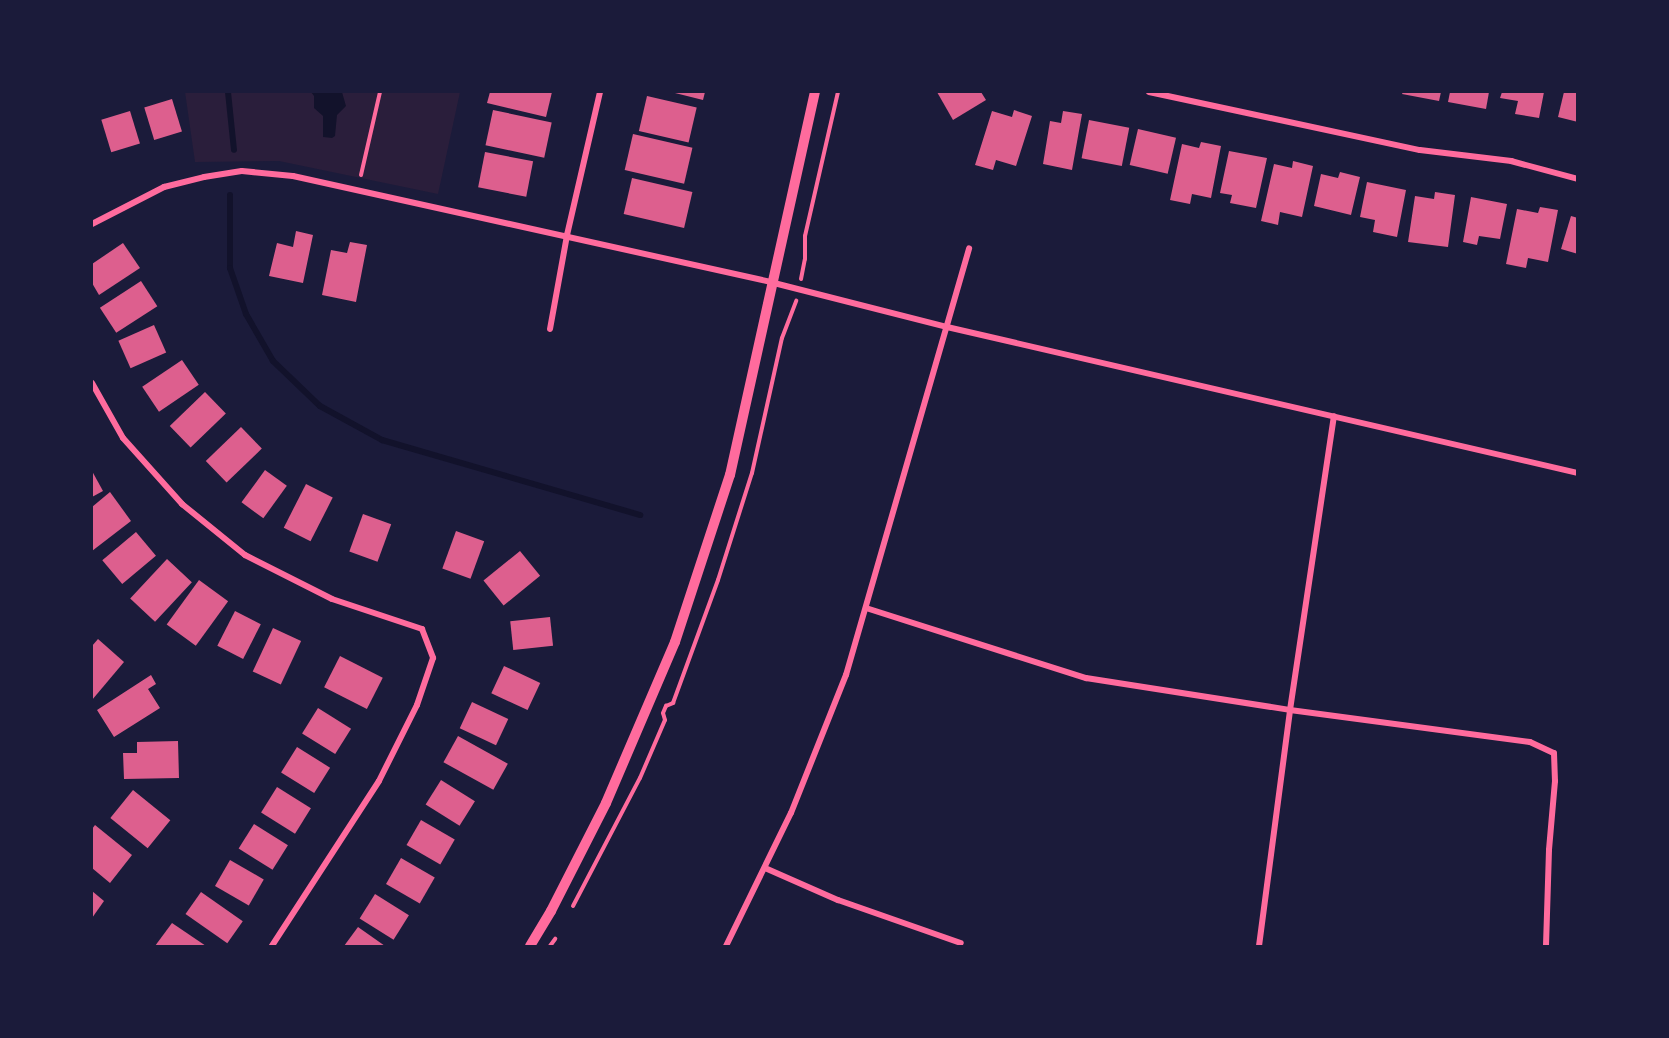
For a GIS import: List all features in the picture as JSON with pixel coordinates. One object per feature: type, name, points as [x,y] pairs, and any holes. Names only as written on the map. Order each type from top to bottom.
[{"type":"street","points":[[550,329],[567,235],[600,92]]},
{"type":"street","points":[[530,946],[551,911],[606,803],[675,642],[729,475],[774,283],[815,92]]},
{"type":"street","points":[[1149,92],[1420,150],[1511,161],[1578,179]]},
{"type":"street","points":[[92,224],[164,188],[204,177],[263,171],[567,235],[774,283],[946,327],[1578,473]]},
{"type":"street","points":[[726,946],[791,813],[846,675],[969,248]]},
{"type":"street","points":[[92,383],[123,438],[182,504],[236,548],[245,555],[332,599],[422,628],[433,658],[417,705],[379,781],[272,946]]},
{"type":"street","points":[[1259,946],[1290,710],[1334,416]]},
{"type":"street","points":[[866,608],[1086,678],[1290,710],[1530,742],[1554,753],[1555,781],[1549,850],[1546,946]]},
{"type":"street","points":[[765,868],[838,900],[961,943]]},
{"type":"path","points":[[361,176],[381,92]]},
{"type":"path","points":[[805,259],[805,236],[838,92]]},
{"type":"shaded area","points":[[185,92],[460,92],[438,194],[279,161],[195,162]]},
{"type":"shaded area","points":[[311,92],[342,92],[346,106],[337,115],[335,136],[332,138],[323,137],[323,116],[314,108],[314,96]]},
{"type":"building","points":[[490,92],[552,92],[546,117],[487,103]]},
{"type":"building","points":[[671,92],[705,92],[703,100]]},
{"type":"building","points":[[937,92],[981,92],[986,100],[953,120]]},
{"type":"building","points":[[1403,92],[1441,92],[1439,101],[1402,94]]},
{"type":"building","points":[[1450,92],[1489,92],[1486,109],[1448,102]]},
{"type":"building","points":[[1502,92],[1544,92],[1539,118],[1515,114],[1518,101],[1500,98]]},
{"type":"building","points":[[1564,92],[1578,92],[1578,122],[1558,117]]},
{"type":"building","points":[[647,96],[697,107],[689,143],[639,131]]},
{"type":"building","points":[[172,99],[182,132],[154,140],[144,107]]},
{"type":"building","points":[[493,110],[552,122],[544,158],[486,145]]},
{"type":"building","points":[[1014,110],[1032,116],[1016,166],[996,160],[993,170],[975,165],[992,111],[1012,117]]},
{"type":"building","points":[[130,111],[140,144],[111,152],[101,120]]},
{"type":"building","points":[[1063,111],[1082,114],[1072,170],[1043,164],[1050,121],[1061,123]]},
{"type":"building","points":[[1089,120],[1129,128],[1122,166],[1082,158]]},
{"type":"building","points":[[1138,129],[1176,138],[1168,174],[1130,165]]},
{"type":"building","points":[[633,134],[692,148],[684,184],[625,170]]},
{"type":"building","points":[[1201,142],[1221,146],[1211,198],[1192,194],[1190,204],[1170,200],[1182,144],[1199,148]]},
{"type":"building","points":[[1229,151],[1267,158],[1256,208],[1230,203],[1232,195],[1220,193]]},
{"type":"building","points":[[485,152],[533,161],[526,197],[478,187]]},
{"type":"building","points":[[1293,161],[1313,166],[1302,217],[1280,212],[1278,225],[1261,221],[1274,164],[1292,168]]},
{"type":"building","points":[[1340,172],[1360,177],[1351,215],[1314,206],[1321,174],[1338,178]]},
{"type":"building","points":[[632,178],[692,192],[684,228],[624,214]]},
{"type":"building","points":[[1367,182],[1406,190],[1397,237],[1373,232],[1375,220],[1360,217]]},
{"type":"building","points":[[1435,192],[1455,195],[1448,247],[1408,242],[1415,196],[1434,199]]},
{"type":"building","points":[[1471,197],[1507,204],[1500,239],[1479,236],[1477,245],[1463,242]]},
{"type":"building","points":[[1540,207],[1558,210],[1548,262],[1528,258],[1526,268],[1506,264],[1517,209],[1538,213]]},
{"type":"building","points":[[1571,216],[1578,218],[1578,254],[1561,249]]},
{"type":"building","points":[[296,231],[313,235],[303,283],[269,276],[277,243],[293,247]]},
{"type":"building","points":[[350,242],[367,245],[356,302],[322,295],[331,250],[347,253]]},
{"type":"building","points":[[123,243],[140,268],[99,295],[92,283],[92,264]]},
{"type":"building","points":[[141,281],[157,306],[116,333],[100,308]]},
{"type":"building","points":[[154,325],[166,352],[131,368],[118,341]]},
{"type":"building","points":[[182,360],[199,385],[159,412],[142,387]]},
{"type":"building","points":[[205,392],[226,414],[191,448],[170,426]]},
{"type":"building","points":[[241,427],[262,449],[227,483],[206,461]]},
{"type":"building","points":[[265,470],[287,486],[263,518],[241,502]]},
{"type":"building","points":[[92,471],[103,491],[92,497]]},
{"type":"building","points":[[306,484],[333,498],[310,541],[284,528]]},
{"type":"building","points":[[110,492],[131,521],[92,551],[92,507]]},
{"type":"building","points":[[363,514],[391,524],[378,562],[349,552]]},
{"type":"building","points":[[456,531],[484,541],[471,579],[442,569]]},
{"type":"building","points":[[136,532],[156,556],[122,584],[102,560]]},
{"type":"building","points":[[520,551],[540,576],[504,605],[483,581]]},
{"type":"building","points":[[167,559],[192,582],[155,622],[130,598]]},
{"type":"building","points":[[199,580],[228,601],[196,646],[167,624]]},
{"type":"building","points":[[235,611],[261,624],[243,659],[217,646]]},
{"type":"building","points":[[550,617],[553,646],[513,650],[510,621]]},
{"type":"building","points":[[273,628],[301,641],[281,685],[253,672]]},
{"type":"building","points":[[98,639],[124,662],[92,700],[92,646]]},
{"type":"building","points":[[340,656],[383,678],[367,709],[324,687]]},
{"type":"building","points":[[504,666],[540,683],[528,710],[491,693]]},
{"type":"building","points":[[151,675],[156,684],[148,689],[160,708],[114,737],[97,710]]},
{"type":"building","points":[[472,702],[508,719],[496,745],[460,728]]},
{"type":"building","points":[[318,708],[351,729],[335,754],[302,733]]},
{"type":"building","points":[[458,736],[508,764],[493,790],[443,762]]},
{"type":"building","points":[[178,741],[179,778],[124,779],[123,753],[137,753],[137,742]]},
{"type":"building","points":[[297,747],[330,768],[314,793],[281,772]]},
{"type":"building","points":[[441,780],[475,801],[460,826],[426,805]]},
{"type":"building","points":[[277,787],[311,808],[295,834],[261,812]]},
{"type":"building","points":[[133,790],[170,820],[148,848],[110,818]]},
{"type":"building","points":[[421,820],[455,840],[440,865],[406,845]]},
{"type":"building","points":[[254,824],[288,845],[273,870],[239,849]]},
{"type":"building","points":[[95,825],[132,855],[110,883],[92,868],[92,829]]},
{"type":"building","points":[[401,858],[435,878],[420,903],[386,884]]},
{"type":"building","points":[[230,860],[264,880],[249,905],[215,886]]},
{"type":"building","points":[[92,891],[104,901],[92,918]]},
{"type":"building","points":[[201,892],[243,921],[227,943],[186,914]]},
{"type":"building","points":[[375,894],[409,915],[394,940],[360,919]]},
{"type":"building","points":[[172,923],[206,946],[155,946]]},
{"type":"building","points":[[358,927],[385,946],[344,946]]},
{"type":"waterway","points":[[228,92],[234,150]]},
{"type":"waterway","points":[[230,195],[230,268],[246,314],[273,361],[320,406],[382,440],[640,515]]}]
